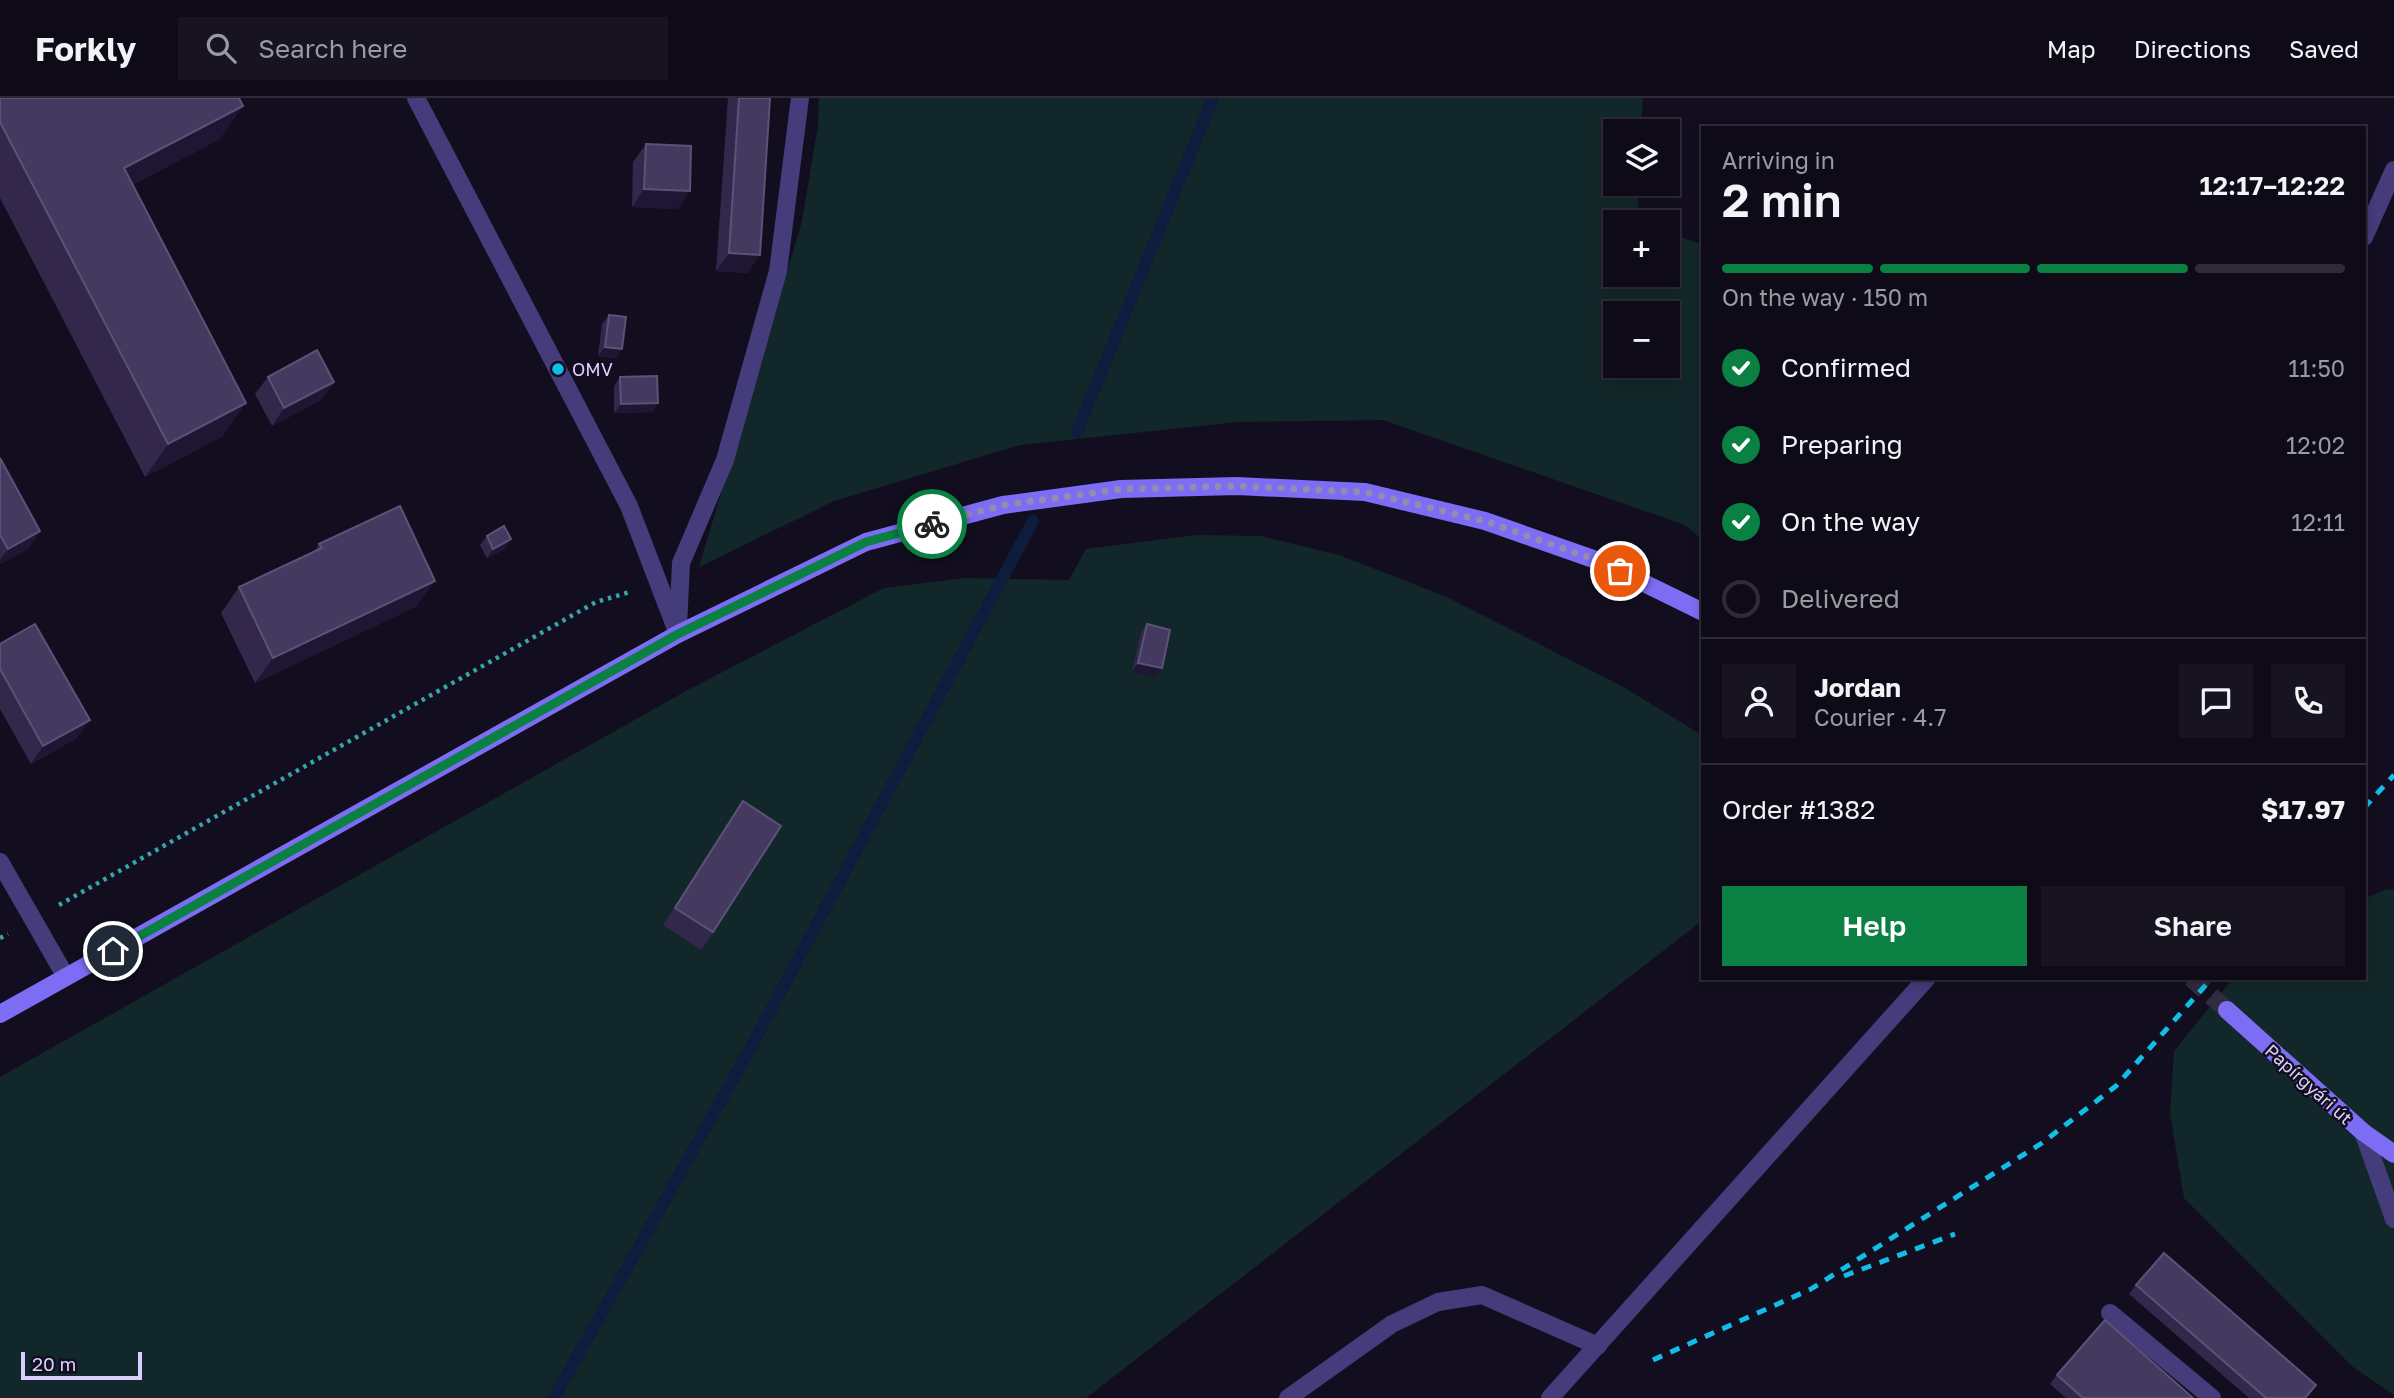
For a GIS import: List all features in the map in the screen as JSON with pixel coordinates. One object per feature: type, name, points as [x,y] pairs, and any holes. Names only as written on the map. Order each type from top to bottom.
[{"type":"street","points":[[416,98],[629,506],[678,634]]},
{"type":"street","points":[[678,634],[681,563],[725,460],[778,271],[800,98]]},
{"type":"street","points":[[2366,233],[2394,170]]},
{"type":"street","points":[[0,1014],[678,634],[866,542],[1003,505],[1122,489],[1237,486],[1365,492],[1485,521],[1599,561],[1701,611]]},
{"type":"street","points":[[0,862],[66,977]]},
{"type":"street","points":[[1550,1398],[1925,980]]},
{"type":"street","name":"Papírgyári út","points":[[2227,1010],[2363,1132],[2394,1154]]},
{"type":"street","points":[[2363,1132],[2394,1219]]},
{"type":"street","points":[[1287,1398],[1392,1324],[1438,1302],[1482,1295],[1598,1346]]},
{"type":"street","points":[[2110,1313],[2212,1398]]},
{"type":"path","points":[[0,939],[596,602],[638,590]]},
{"type":"green space","points":[[819,98],[1643,98],[1642,119],[1603,119],[1603,196],[1639,196],[1638,210],[1603,210],[1603,287],[1680,287],[1680,236],[1701,244],[1701,538],[1685,525],[1383,420],[1238,422],[1020,445],[834,501],[699,567],[802,221],[818,125]]},
{"type":"green space","points":[[1196,535],[1261,536],[1339,555],[1447,597],[1627,689],[1701,735],[1701,922],[1086,1398],[0,1398],[0,1077],[686,691],[884,588],[964,578],[1069,580],[1086,549]]},
{"type":"green space","points":[[2394,889],[2394,1395],[2353,1367],[2184,1198],[2170,1113],[2174,1051],[2231,980],[2366,980],[2366,898],[2384,890]]},
{"type":"building","points":[[0,98],[239,98],[243,106],[124,168],[246,403],[168,444],[0,122]]},
{"type":"building","points":[[739,98],[770,98],[760,255],[729,253]]},
{"type":"building","points":[[646,144],[691,146],[690,191],[644,189]]},
{"type":"building","points":[[609,315],[626,317],[622,349],[605,347]]},
{"type":"building","points":[[317,350],[334,382],[284,408],[268,377]]},
{"type":"building","points":[[657,376],[658,403],[621,404],[620,377]]},
{"type":"building","points":[[0,458],[40,531],[8,549],[0,535]]},
{"type":"building","points":[[400,506],[435,581],[273,658],[239,587],[322,548],[319,544]]},
{"type":"building","points":[[504,526],[511,539],[493,549],[487,536]]},
{"type":"building","points":[[35,624],[90,720],[43,746],[0,669],[0,644]]},
{"type":"building","points":[[1147,624],[1170,630],[1162,668],[1138,663]]},
{"type":"building","points":[[743,801],[781,826],[713,932],[675,908]]},
{"type":"building","points":[[2164,1253],[2316,1385],[2305,1398],[2266,1398],[2136,1285]]},
{"type":"building","points":[[2105,1320],[2193,1398],[2083,1398],[2057,1375]]},
{"type":"waterway","points":[[1077,432],[1213,98]]},
{"type":"waterway","points":[[554,1398],[751,1047],[1033,521]]},
{"type":"tunnel","points":[[2193,980],[2227,1010]]},
{"type":"railway","points":[[2366,806],[2394,775]]},
{"type":"railway","points":[[1653,1360],[1811,1289],[2042,1143],[2116,1086],[2210,980]]},
{"type":"railway","points":[[1844,1276],[1955,1234]]},
{"type":"way so far","points":[[932,524],[1003,505],[1122,489],[1237,486],[1365,492],[1485,521],[1620,571]]},
{"type":"place","name":"OMV","points":[[558,369]]},
{"type":"route","points":[[113,951],[678,634],[866,542],[932,524]]}]
